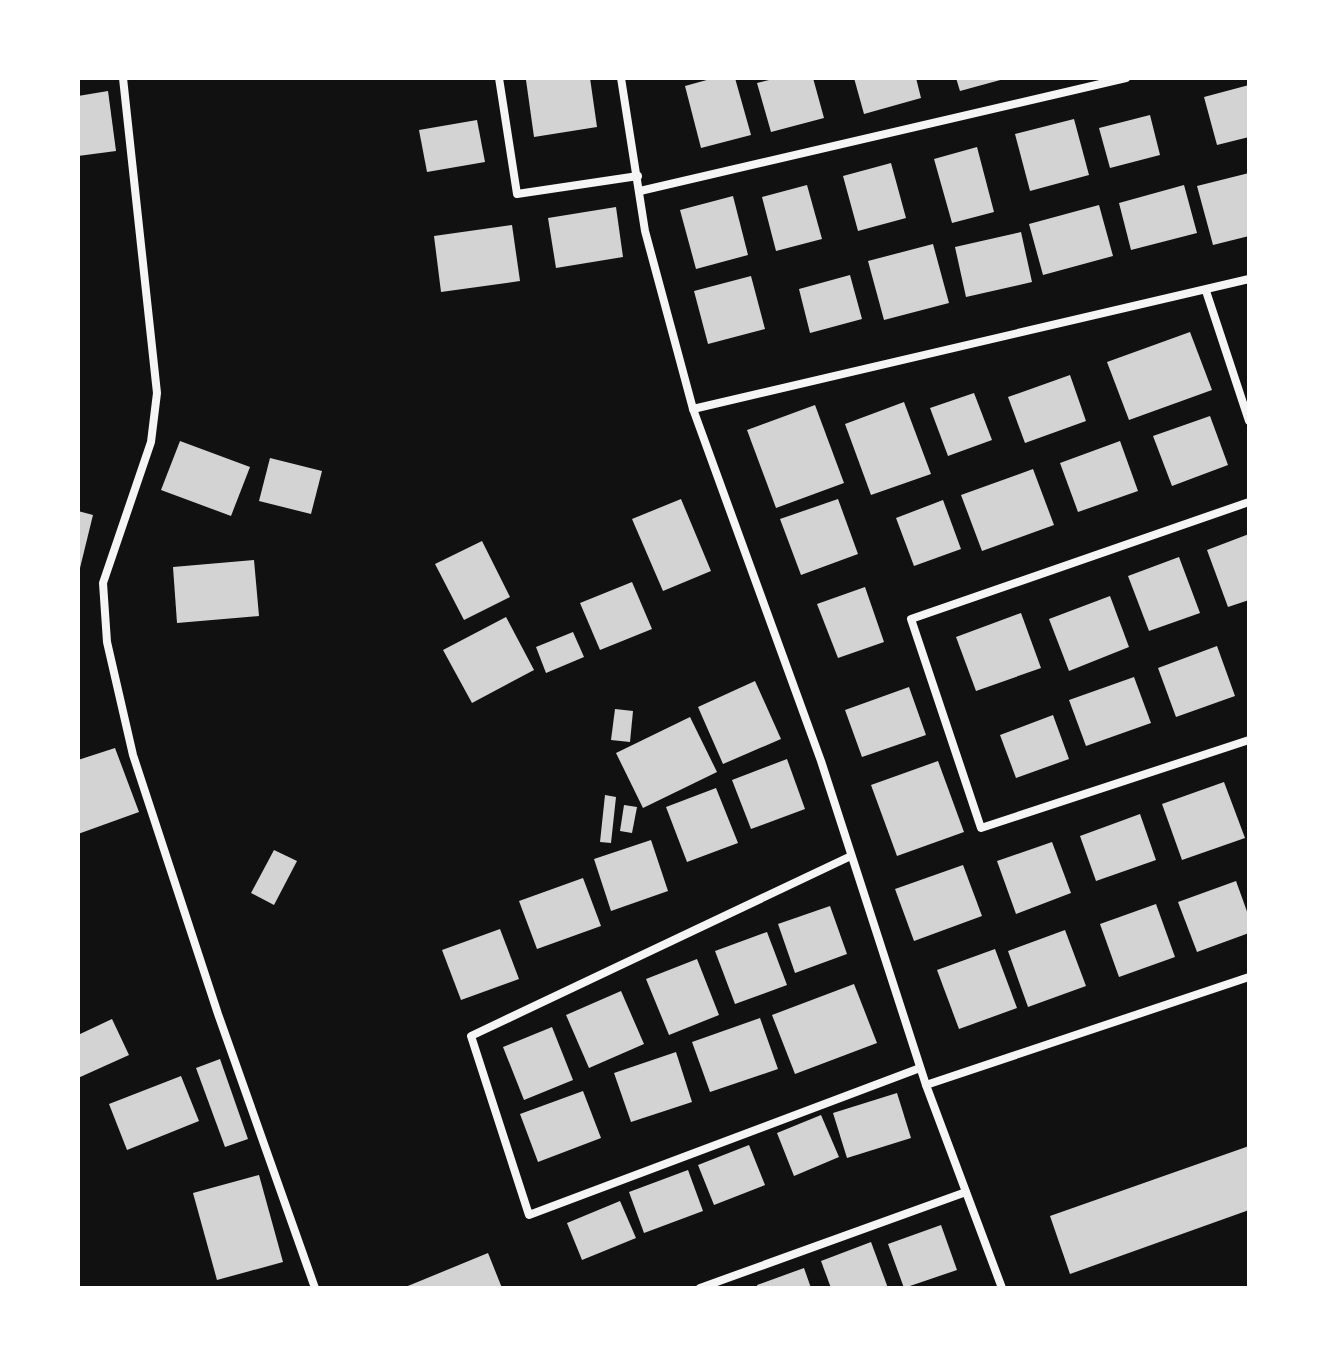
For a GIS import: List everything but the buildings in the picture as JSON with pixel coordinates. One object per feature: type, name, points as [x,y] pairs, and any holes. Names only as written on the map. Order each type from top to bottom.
[{"type":"street","points":[[123,78],[157,393],[151,442],[103,583],[107,642],[133,755],[218,1014],[315,1288]]},
{"type":"street","points":[[499,78],[517,194],[638,176]]},
{"type":"street","points":[[621,78],[645,231],[693,409],[821,761],[920,1068],[1002,1288]]},
{"type":"street","points":[[640,191],[1126,78]]},
{"type":"street","points":[[693,409],[1249,279]]},
{"type":"street","points":[[1206,291],[1249,421]]},
{"type":"street","points":[[1249,502],[911,619],[981,828],[1249,740]]},
{"type":"street","points":[[851,856],[471,1036],[529,1215],[920,1068]]},
{"type":"street","points":[[926,1085],[1249,977]]},
{"type":"street","points":[[700,1288],[966,1192]]}]
